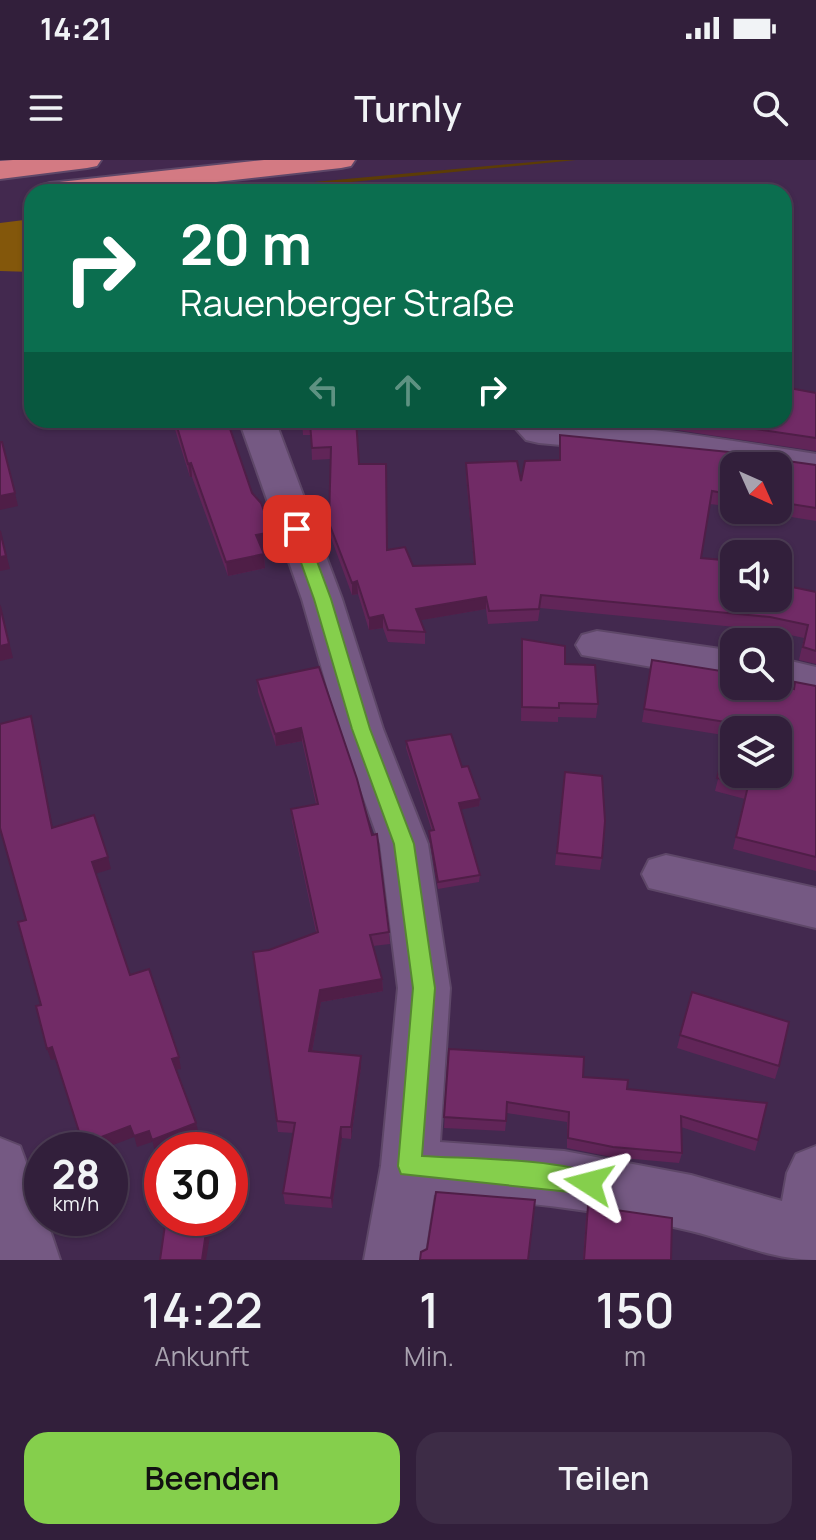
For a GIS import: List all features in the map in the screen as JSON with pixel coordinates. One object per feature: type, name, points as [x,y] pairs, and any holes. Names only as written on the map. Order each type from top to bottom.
[{"type":"highway","points":[[0,170],[87,160]]},
{"type":"highway","points":[[123,184],[341,160]]},
{"type":"highway","points":[[0,198],[24,195]]},
{"type":"street","points":[[260,428],[322,599],[361,729],[404,844],[424,988],[410,1166],[394,1260]]},
{"type":"street","points":[[535,428],[539,432],[695,446],[816,465]]},
{"type":"street","points":[[597,645],[720,664]]},
{"type":"street","points":[[792,676],[816,682]]},
{"type":"street","points":[[666,874],[816,908]]},
{"type":"street","points":[[0,1165],[30,1260]]},
{"type":"street","points":[[410,1166],[564,1178],[691,1203],[811,1237],[816,1173]]},
{"type":"shaded area","points":[[555,160],[576,160],[331,184],[292,184]]},
{"type":"shaded area","points":[[24,220],[24,272],[0,271],[0,223]]},
{"type":"building","points":[[792,388],[816,393],[816,438],[748,428],[792,428]]},
{"type":"building","points":[[177,428],[230,428],[252,493],[261,503],[272,532],[256,535],[264,554],[226,562],[191,463],[188,464]]},
{"type":"building","points":[[310,428],[357,428],[359,464],[386,464],[387,550],[405,547],[413,566],[475,564],[466,463],[517,461],[521,481],[525,461],[560,460],[560,435],[728,452],[720,452],[720,492],[712,491],[701,558],[720,560],[720,612],[792,612],[792,587],[816,592],[816,651],[803,647],[808,625],[770,617],[541,595],[539,609],[489,611],[486,597],[416,609],[425,632],[388,630],[383,615],[369,618],[357,581],[352,583],[329,523],[331,447],[312,448]]},
{"type":"building","points":[[0,442],[15,493],[0,496]]},
{"type":"building","points":[[792,462],[816,465],[816,508],[792,504]]},
{"type":"building","points":[[0,531],[6,556],[0,557]]},
{"type":"building","points":[[0,606],[9,644],[0,646]]},
{"type":"building","points":[[522,639],[565,646],[565,664],[595,665],[598,704],[559,703],[559,708],[522,707]]},
{"type":"building","points":[[652,660],[720,671],[720,700],[792,700],[795,682],[816,686],[816,857],[736,837],[748,788],[792,788],[792,716],[720,716],[720,721],[644,709]]},
{"type":"building","points":[[319,667],[357,779],[372,835],[377,834],[389,932],[370,935],[382,979],[320,990],[309,1051],[361,1056],[351,1127],[341,1127],[331,1198],[283,1193],[295,1123],[277,1121],[253,952],[269,950],[318,932],[291,809],[318,804],[301,728],[275,734],[257,680]]},
{"type":"building","points":[[31,716],[52,828],[94,815],[108,857],[92,862],[130,975],[149,969],[179,1057],[172,1059],[196,1123],[173,1132],[149,1131],[134,1136],[130,1126],[114,1132],[79,1132],[52,1047],[47,1049],[36,1006],[41,1005],[18,922],[26,920],[0,828],[0,724]]},
{"type":"building","points":[[451,734],[462,767],[468,766],[480,799],[459,803],[480,875],[438,882],[429,831],[434,830],[406,741]]},
{"type":"building","points":[[565,772],[602,776],[605,821],[602,858],[557,853]]},
{"type":"building","points":[[692,992],[789,1022],[779,1066],[680,1035]]},
{"type":"building","points":[[449,1049],[584,1057],[583,1077],[628,1080],[627,1089],[767,1103],[758,1140],[681,1116],[682,1153],[613,1147],[568,1138],[569,1112],[507,1102],[506,1121],[444,1117]]},
{"type":"building","points":[[436,1192],[535,1200],[528,1260],[420,1260],[421,1252],[427,1249]]},
{"type":"building","points":[[588,1206],[672,1218],[671,1260],[584,1260]]},
{"type":"building","points":[[163,1236],[205,1236],[202,1260],[160,1260]]},
{"type":"route","points":[[297,529],[322,599],[361,729],[404,844],[424,988],[410,1166],[564,1178],[589,1183]]}]
